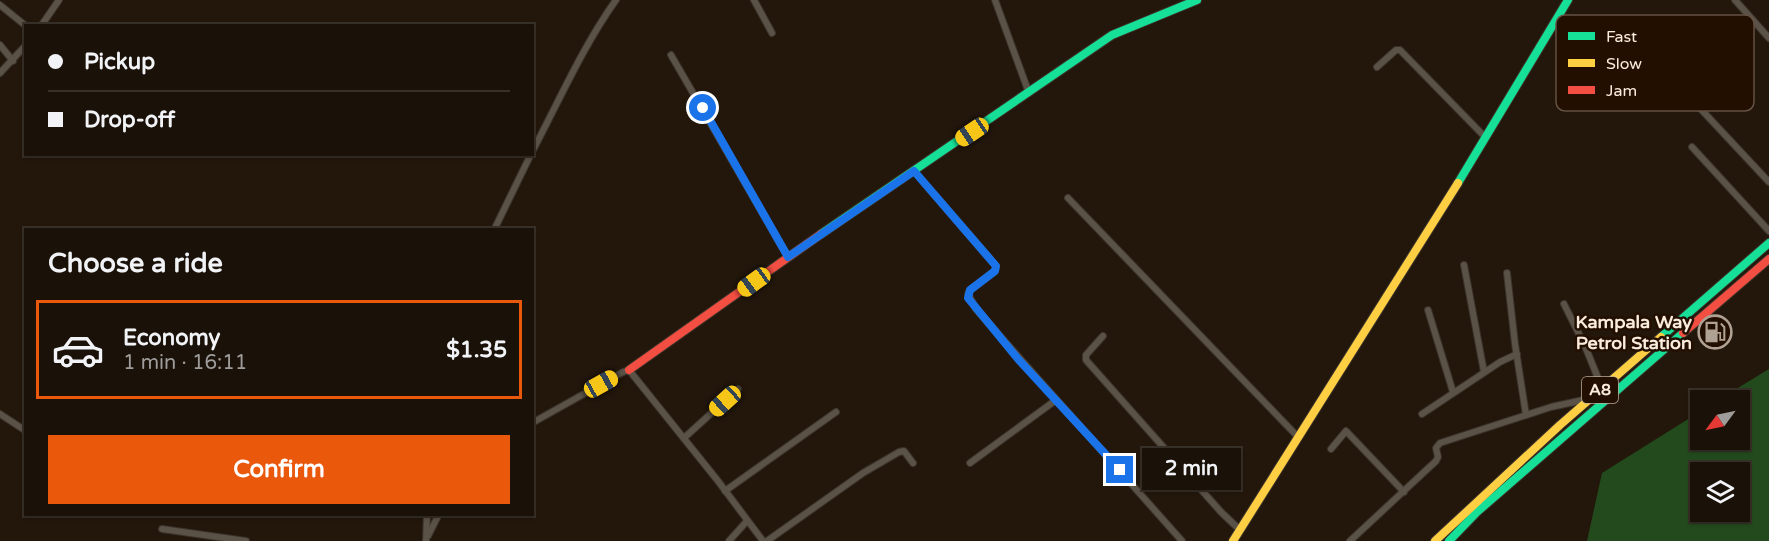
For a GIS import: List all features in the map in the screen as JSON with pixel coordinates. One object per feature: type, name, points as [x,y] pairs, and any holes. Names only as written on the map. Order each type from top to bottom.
[{"type":"main road","points":[[629,370],[788,257],[1029,93],[1104,39],[1197,0]]},
{"type":"main road","points":[[1559,15],[1568,0]]},
{"type":"main road","points":[[1233,541],[1556,20]]},
{"type":"main road","name":"A8","points":[[1435,541],[1602,388],[1769,243]]},
{"type":"main road","name":"A8","points":[[1449,541],[1477,512],[1557,441],[1769,259]]},
{"type":"street","points":[[42,24],[59,0]]},
{"type":"street","points":[[534,149],[605,15],[616,0]]},
{"type":"street","points":[[754,0],[772,33]]},
{"type":"street","points":[[995,0],[1029,93]]},
{"type":"street","points":[[1735,0],[1748,15]]},
{"type":"street","points":[[0,5],[24,24]]},
{"type":"street","points":[[1754,21],[1769,38]]},
{"type":"street","points":[[0,45],[12,61]]},
{"type":"street","points":[[0,73],[24,47]]},
{"type":"street","points":[[1377,67],[1396,50],[1400,50],[1485,137]]},
{"type":"street","points":[[671,55],[788,257]]},
{"type":"street","points":[[1703,111],[1769,182]]},
{"type":"street","points":[[1692,147],[1769,231]]},
{"type":"street","points":[[495,228],[531,156]]},
{"type":"street","points":[[914,171],[996,266],[995,271],[970,290],[968,298],[1182,541]]},
{"type":"street","points":[[1068,198],[1298,437]]},
{"type":"street","points":[[1464,265],[1484,372]]},
{"type":"street","points":[[1507,273],[1516,354],[1526,415]]},
{"type":"street","points":[[1564,303],[1586,346],[1602,388]]},
{"type":"street","points":[[1428,310],[1453,392]]},
{"type":"street","points":[[1103,336],[1089,350],[1086,360],[1221,512],[1240,530]]},
{"type":"street","points":[[1422,414],[1484,372],[1516,354]]},
{"type":"street","points":[[534,422],[629,370],[765,541],[863,473],[899,452],[907,453],[914,463]]},
{"type":"street","points":[[684,438],[738,389]]},
{"type":"street","points":[[1350,541],[1436,461],[1438,457],[1436,448],[1440,443],[1526,415],[1592,398]]},
{"type":"street","points":[[970,463],[1056,400]]},
{"type":"street","points":[[725,491],[836,412]]},
{"type":"street","points":[[0,414],[24,430]]},
{"type":"street","points":[[1331,449],[1346,431],[1404,492]]},
{"type":"street","points":[[427,516],[427,539]]},
{"type":"street","points":[[427,539],[438,516]]},
{"type":"street","points":[[729,541],[747,521]]},
{"type":"street","points":[[162,530],[246,541]]},
{"type":"green space","points":[[1769,369],[1769,541],[1587,541],[1602,473],[1690,418],[1690,450],[1750,450],[1750,390],[1734,390]]},
{"type":"traffic: fast","points":[[821,234],[1112,35],[1197,0]]},
{"type":"traffic: fast","points":[[1559,15],[1568,0]]},
{"type":"traffic: fast","points":[[1458,183],[1556,20]]},
{"type":"traffic: fast","points":[[1661,337],[1769,243]]},
{"type":"traffic: fast","points":[[1449,541],[1477,512],[1683,333]]},
{"type":"traffic: slow","points":[[1233,541],[1458,183]]},
{"type":"traffic: slow","points":[[1435,541],[1560,425],[1661,337]]},
{"type":"traffic: jam","points":[[629,370],[821,234]]},
{"type":"traffic: jam","points":[[1683,333],[1769,259]]},
{"type":"place","name":"Kampala Way Petrol Station","points":[[1715,332]]},
{"type":"route","points":[[703,108],[788,257],[914,171],[996,266],[995,271],[970,290],[968,298],[1018,359],[1120,470]]}]
